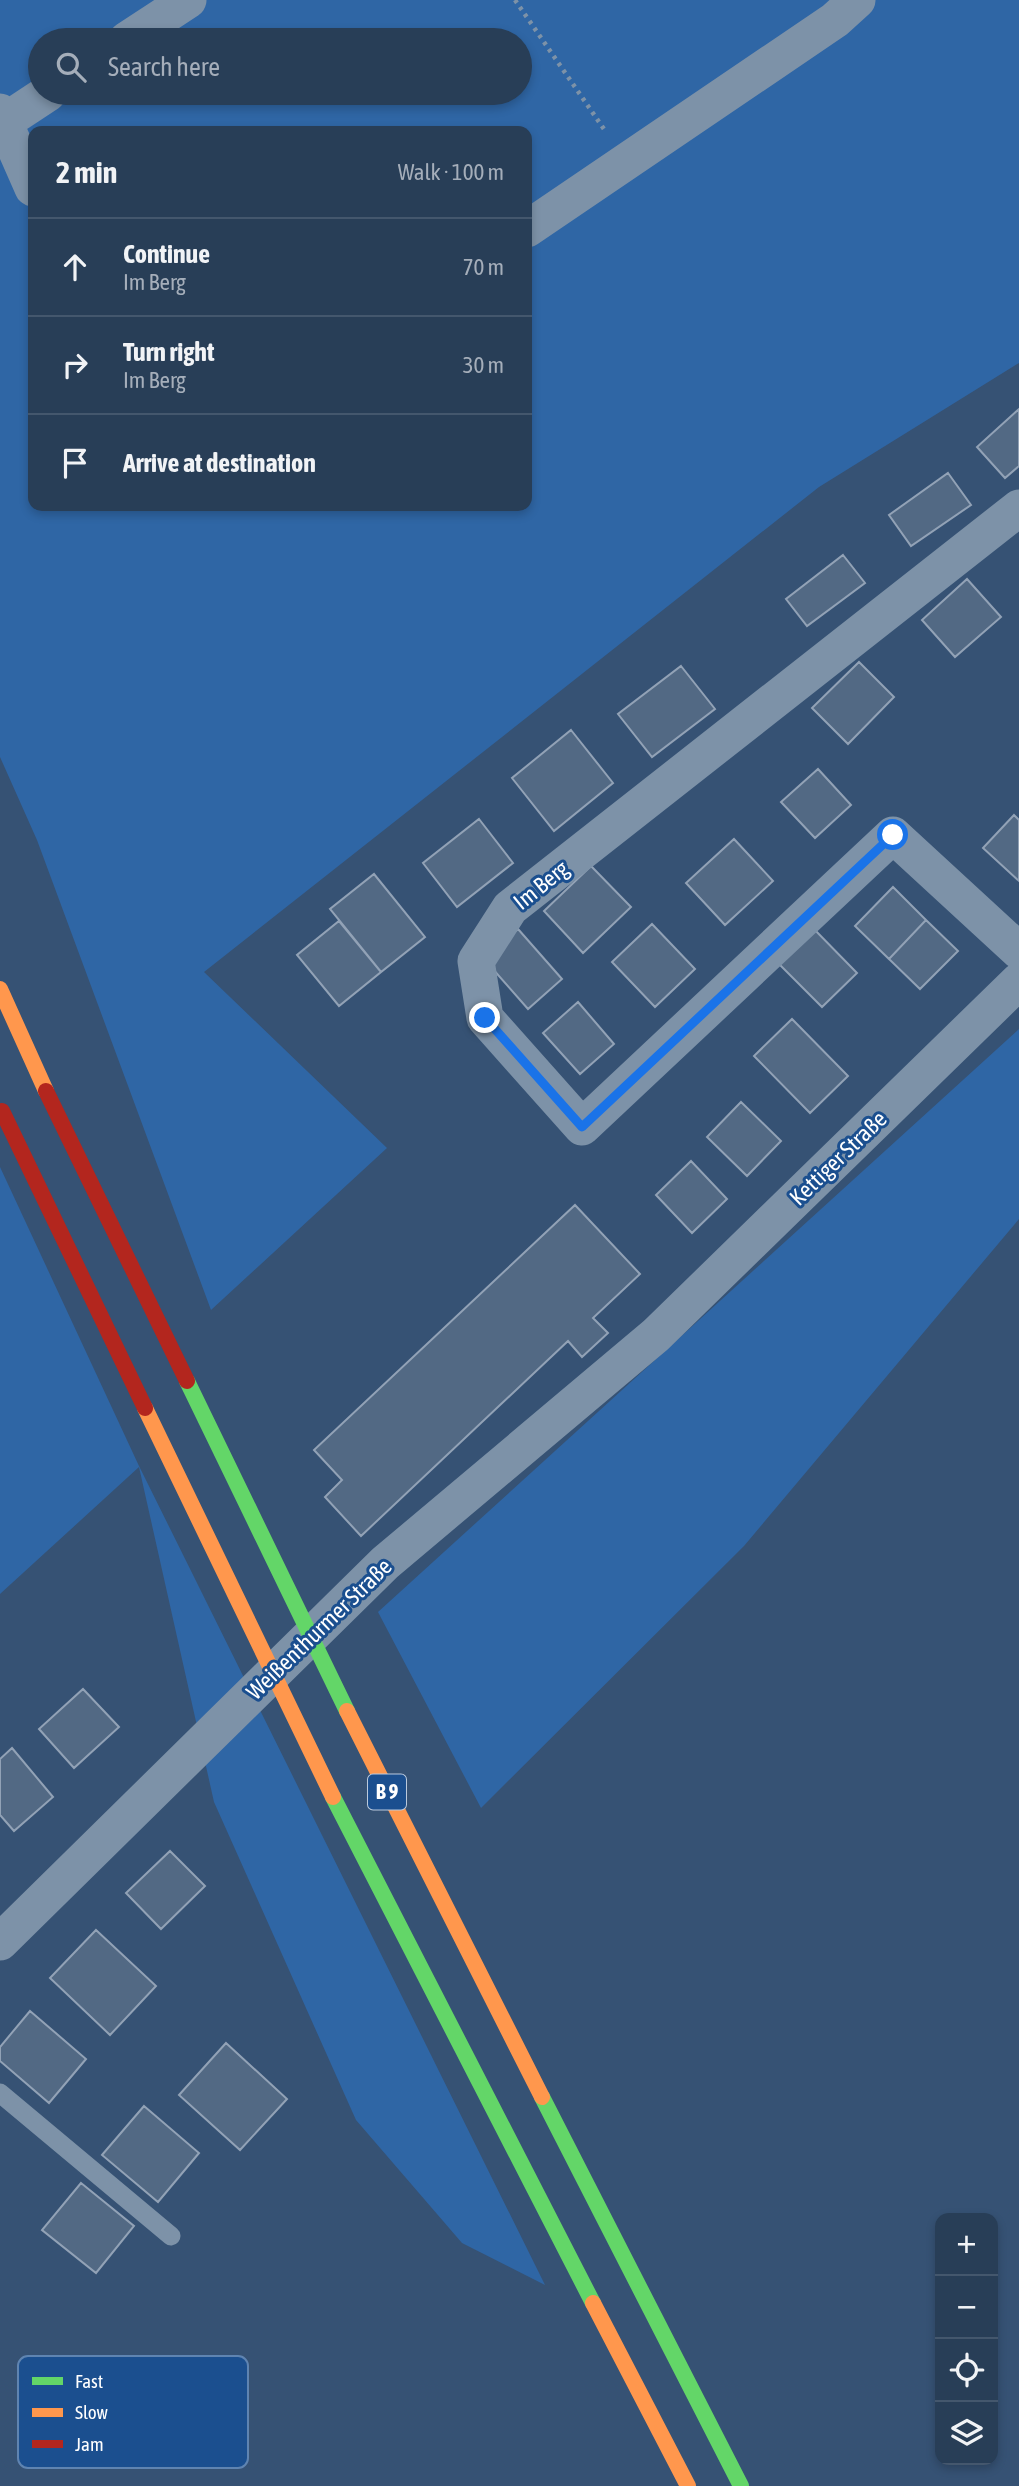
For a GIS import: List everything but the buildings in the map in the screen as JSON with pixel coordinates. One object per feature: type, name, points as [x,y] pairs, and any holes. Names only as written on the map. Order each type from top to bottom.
[{"type":"highway","name":"B 9","points":[[0,989],[46,1091],[394,1807],[741,2486]]},
{"type":"highway","name":"B 9","points":[[1,1109],[343,1817],[688,2486]]},
{"type":"street","points":[[145,28],[188,0]]},
{"type":"street","points":[[532,226],[835,20],[857,0]]},
{"type":"street","points":[[28,103],[2,117],[28,177]]},
{"type":"street","name":"Im Berg","points":[[1019,508],[510,908],[476,961],[485,1018],[582,1127],[893,835],[1019,951]]},
{"type":"street","name":"Kettiger Straße","points":[[656,1335],[1019,981]]},
{"type":"street","name":"Weißenthurmer Straße","points":[[0,1942],[386,1563],[656,1335]]},
{"type":"lane","points":[[0,2094],[171,2236]]},
{"type":"path","points":[[515,0],[626,161]]},
{"type":"shaded area","points":[[0,0],[1019,0],[1019,363],[819,487],[204,972],[387,1148],[211,1310],[37,840],[0,757]]},
{"type":"shaded area","points":[[1019,1029],[1019,1219],[744,1546],[481,1808],[378,1612]]},
{"type":"shaded area","points":[[0,1167],[139,1466],[545,2285],[462,2243],[356,2120],[214,1802],[139,1467],[0,1594]]},
{"type":"traffic: slow","points":[[0,989],[46,1091]]},
{"type":"traffic: slow","points":[[145,1408],[333,1797]]},
{"type":"traffic: slow","points":[[347,1711],[542,2097]]},
{"type":"traffic: slow","points":[[593,2303],[688,2486]]},
{"type":"traffic: fast","points":[[187,1381],[347,1711]]},
{"type":"traffic: fast","points":[[333,1797],[593,2303]]},
{"type":"traffic: fast","points":[[542,2097],[741,2486]]},
{"type":"traffic: jam","points":[[46,1091],[187,1381]]},
{"type":"traffic: jam","points":[[2,1111],[145,1408]]},
{"type":"route","points":[[485,1018],[582,1127],[893,835]]}]
